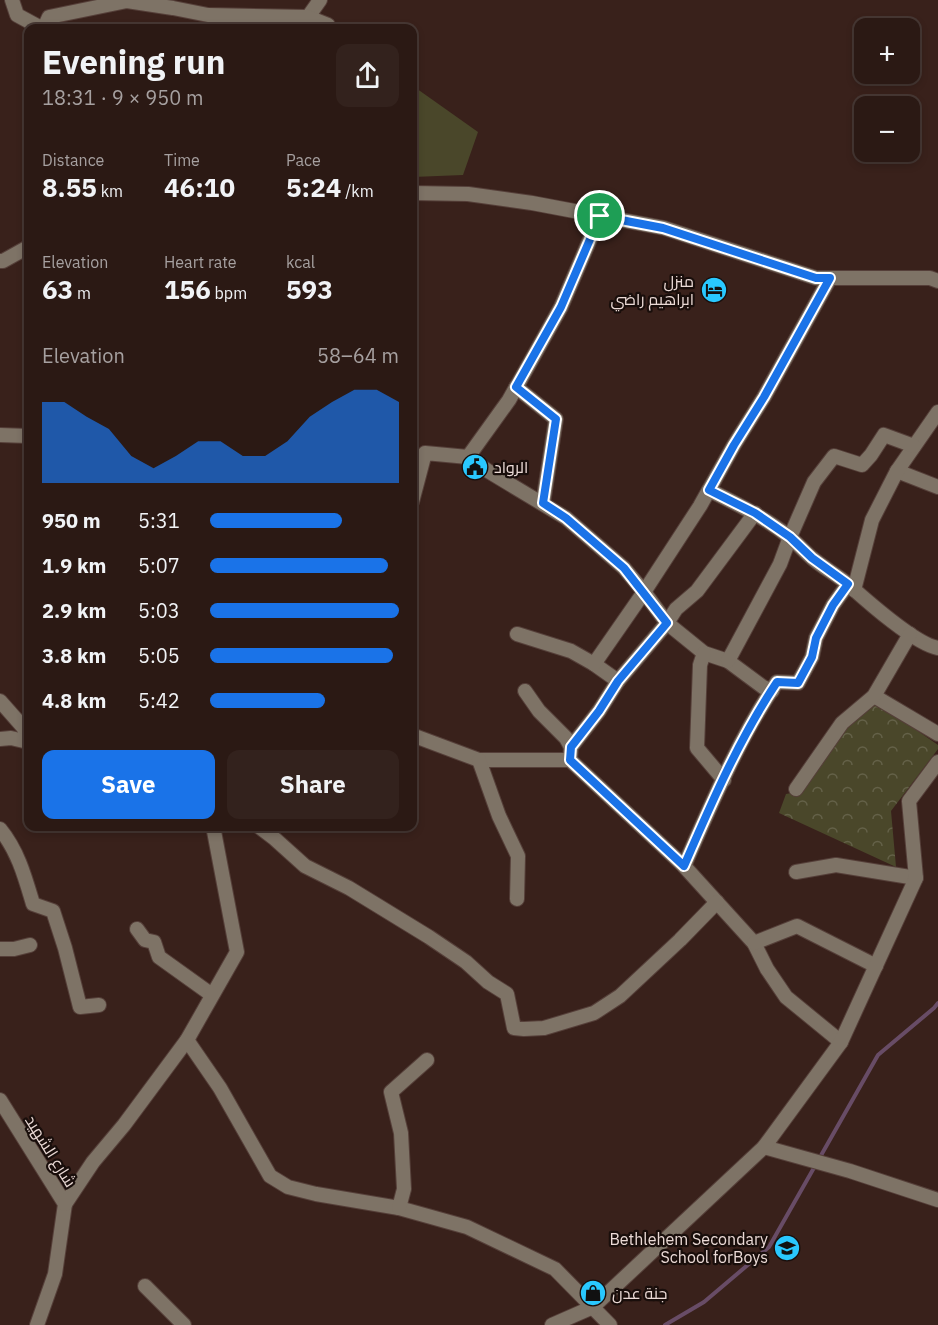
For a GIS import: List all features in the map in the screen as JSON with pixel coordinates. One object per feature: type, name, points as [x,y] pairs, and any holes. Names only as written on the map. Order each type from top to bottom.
[{"type":"street","points":[[12,0],[17,15],[35,24]]},
{"type":"street","points":[[308,17],[320,0]]},
{"type":"street","points":[[45,24],[49,17],[127,1],[208,15],[308,17],[326,24]]},
{"type":"street","points":[[417,193],[468,194],[532,203],[663,228],[816,278],[930,278],[938,281]]},
{"type":"street","points":[[468,458],[509,400],[561,307],[600,216]]},
{"type":"street","points":[[0,261],[24,249]]},
{"type":"street","points":[[594,664],[700,506],[830,278]]},
{"type":"street","points":[[516,387],[556,419],[543,503]]},
{"type":"street","points":[[684,866],[723,780],[777,682],[798,683],[812,657],[816,638],[833,605],[851,587],[872,520],[897,471],[938,412]]},
{"type":"street","points":[[0,435],[24,436]]},
{"type":"street","points":[[728,662],[780,564],[814,482],[834,456],[862,465],[884,435],[914,446]]},
{"type":"street","points":[[417,483],[425,453],[468,458],[566,518],[624,568],[667,623],[704,653],[728,662],[772,691]]},
{"type":"street","points":[[897,471],[938,487]]},
{"type":"street","points":[[709,490],[755,513],[790,537],[864,600],[910,634],[938,648]]},
{"type":"street","points":[[570,753],[618,681],[676,609],[697,591],[755,513]]},
{"type":"street","points":[[517,634],[571,651],[618,681]]},
{"type":"street","points":[[796,789],[842,723],[874,696],[910,634]]},
{"type":"street","points":[[704,653],[699,665],[697,748],[723,780]]},
{"type":"street","points":[[525,692],[539,711],[566,738],[570,753],[684,866],[754,943],[767,969],[786,997],[841,1042]]},
{"type":"street","points":[[874,696],[938,734]]},
{"type":"street","points":[[0,701],[24,729]]},
{"type":"street","points":[[417,737],[479,760],[570,753]]},
{"type":"street","points":[[0,738],[24,741]]},
{"type":"street","points":[[479,760],[499,816],[518,856],[517,899]]},
{"type":"street","points":[[552,1325],[593,1307],[764,1147],[841,1042],[916,878],[909,801],[938,762]]},
{"type":"street","points":[[0,829],[10,841],[33,904],[53,911],[80,1007],[99,1005]]},
{"type":"street","points":[[65,1204],[93,1162],[124,1125],[187,1040],[237,952],[214,831]]},
{"type":"street","points":[[265,831],[305,866],[349,888],[429,936],[507,994],[514,1028],[544,1028],[594,1013],[603,1008],[620,996],[717,902]]},
{"type":"street","points":[[796,873],[836,865],[916,878]]},
{"type":"street","points":[[754,943],[797,926],[876,966]]},
{"type":"street","points":[[137,929],[145,940],[154,942],[159,957],[212,995]]},
{"type":"street","points":[[0,950],[30,945]]},
{"type":"street","points":[[187,1040],[220,1088],[270,1176],[288,1187],[399,1208],[467,1227],[555,1269],[610,1325]]},
{"type":"street","points":[[399,1208],[404,1189],[401,1133],[391,1092],[427,1060]]},
{"type":"street","name":"شارع الشهيد","points":[[0,1100],[65,1204],[56,1274],[37,1325]]},
{"type":"street","points":[[764,1147],[850,1171],[938,1200]]},
{"type":"street","points":[[146,1286],[184,1325]]},
{"type":"green space","points":[[417,89],[478,132],[463,175],[417,177]]},
{"type":"green space","points":[[876,702],[938,745],[938,749],[891,811],[896,867],[779,813],[786,794],[797,792],[846,723]]},
{"type":"waterway","points":[[665,1325],[704,1302],[769,1247],[878,1055],[938,1003]]},
{"type":"place","name":"منزل ابراهيم راضي","points":[[714,290]]},
{"type":"place","name":"الرواد","points":[[475,467]]},
{"type":"place","name":"Bethlehem Secondary School forBoys","points":[[787,1248]]},
{"type":"place","name":"جنة عدن","points":[[593,1293]]},
{"type":"route","points":[[600,216],[663,228],[816,278],[830,278],[709,490],[755,513],[790,537],[812,558],[848,584],[833,605],[816,638],[812,657],[798,683],[777,682],[748,731],[684,866],[570,760],[571,747],[599,711],[618,681],[667,623],[624,568],[566,518],[543,503],[556,419],[516,387],[561,307],[600,216]]}]
